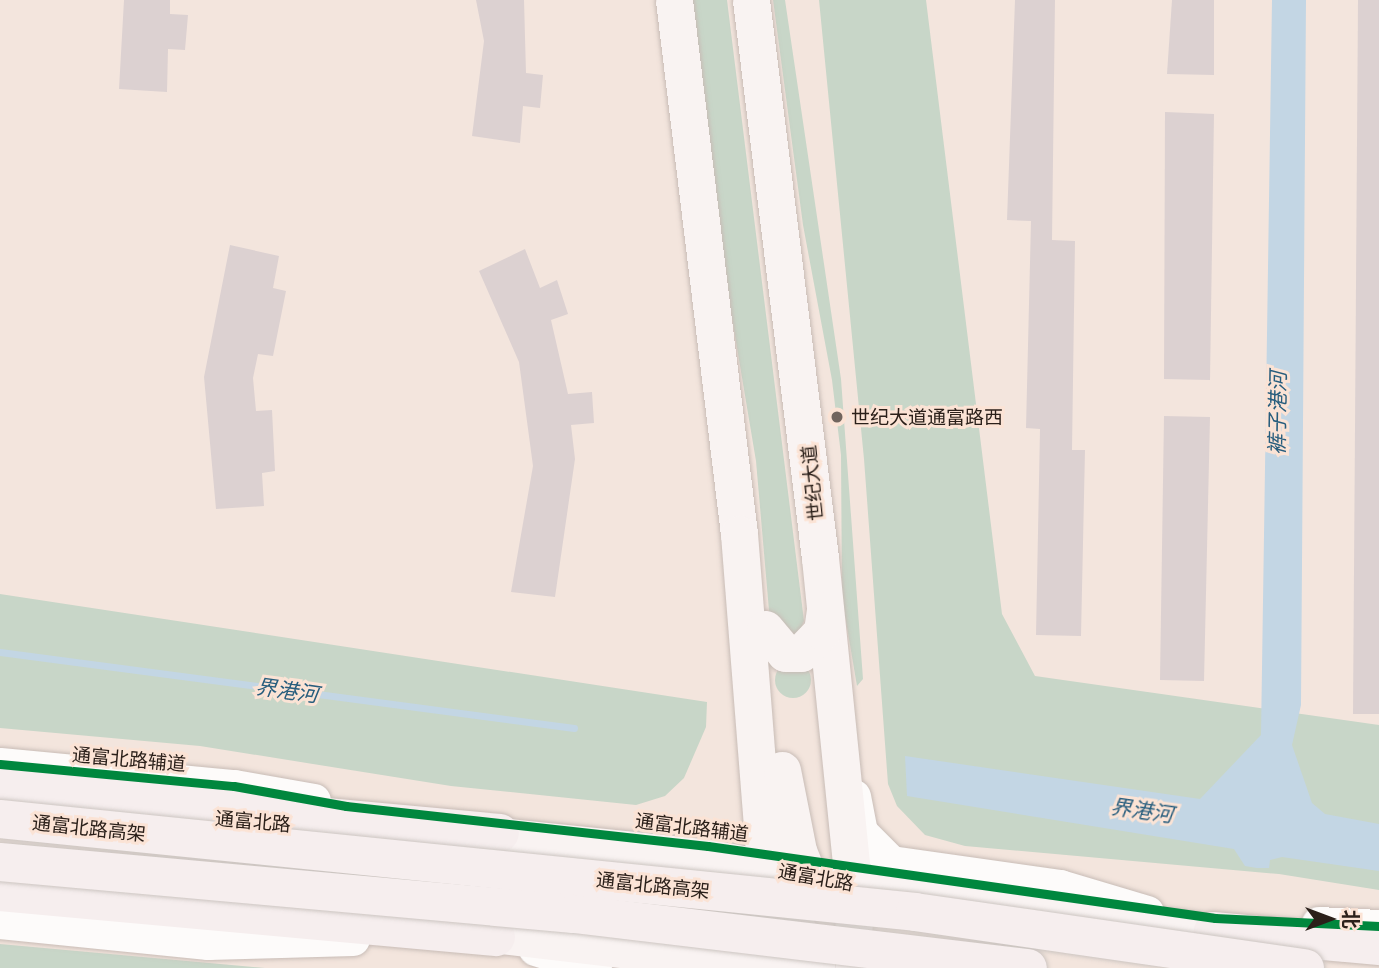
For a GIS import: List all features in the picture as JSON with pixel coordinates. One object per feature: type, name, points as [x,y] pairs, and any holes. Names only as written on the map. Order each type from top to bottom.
[{"type":"highway","points":[[0,787],[500,833]]},
{"type":"highway","name":"通富北路高架","points":[[0,819],[915,912],[1305,968]]},
{"type":"highway","name":"通富北路高架","points":[[0,862],[574,914],[1028,968]]},
{"type":"highway","points":[[0,892],[334,932],[496,937]]},
{"type":"highway","points":[[1213,931],[1379,946]]},
{"type":"main road","points":[[674,0],[783,871],[817,968]]},
{"type":"main road","name":"世纪大道","points":[[751,0],[820,558],[852,876],[854,954]]},
{"type":"main road","points":[[714,313],[749,467],[786,798],[783,871],[774,968]]},
{"type":"main road","points":[[765,629],[785,653],[801,653],[822,631],[825,607]]},
{"type":"main road","name":"通富北路","points":[[0,798],[402,834],[500,833],[641,844],[709,852],[783,871],[852,876],[1379,957]]},
{"type":"main road","points":[[641,844],[709,852]]},
{"type":"main road","points":[[783,871],[854,954],[894,968]]},
{"type":"main road","points":[[0,882],[378,913],[496,937],[781,968]]},
{"type":"street","points":[[820,558],[856,814],[874,849],[918,869],[1060,886],[1213,931]]},
{"type":"street","name":"通富北路辅道","points":[[0,764],[641,844]]},
{"type":"street","points":[[852,876],[1215,918],[1379,926]]},
{"type":"street","points":[[0,922],[208,943],[334,932],[580,963],[665,968]]},
{"type":"street","points":[[496,937],[580,963]]},
{"type":"green space","points":[[692,0],[727,0],[804,621],[799,633],[782,636],[770,622],[756,461],[731,312]]},
{"type":"green space","points":[[773,0],[785,0],[841,379],[863,679],[857,686],[842,598],[841,455],[832,380],[803,225]]},
{"type":"green space","points":[[819,0],[926,0],[1002,614],[1035,676],[1379,725],[1379,890],[1279,874],[965,846],[925,835],[897,806],[888,784],[864,459]]},
{"type":"green space","points":[[0,594],[707,702],[706,727],[684,778],[665,796],[636,805],[451,786],[200,746],[0,728]]},
{"type":"green space","points":[[793,662],[805,668],[811,680],[805,692],[793,698],[781,692],[775,680],[781,668]]},
{"type":"green space","points":[[0,944],[265,968],[0,968]]},
{"type":"water","name":"裤子港河","points":[[1272,0],[1306,0],[1301,705],[1292,745],[1312,803],[1325,814],[1379,824],[1379,871],[1282,857],[1270,860],[1269,868],[1257,868],[1245,866],[1234,849],[907,796],[905,756],[1200,799],[1261,735]]},
{"type":"building","points":[[124,0],[170,0],[170,14],[188,15],[185,50],[168,49],[167,92],[119,89]]},
{"type":"building","points":[[476,0],[524,0],[526,73],[543,75],[540,108],[523,106],[520,143],[472,136],[484,41]]},
{"type":"building","points":[[1015,0],[1055,0],[1052,240],[1075,241],[1072,450],[1085,450],[1081,636],[1036,635],[1040,429],[1026,428],[1031,221],[1007,220]]},
{"type":"building","points":[[1172,0],[1214,0],[1214,75],[1167,74]]},
{"type":"building","points":[[1358,0],[1379,0],[1379,714],[1353,714]]},
{"type":"building","points":[[1165,112],[1214,114],[1210,380],[1164,379]]},
{"type":"building","points":[[230,245],[279,256],[273,288],[286,291],[273,356],[258,354],[253,378],[256,411],[272,410],[275,471],[262,473],[264,506],[216,509],[204,377]]},
{"type":"building","points":[[525,249],[540,288],[557,280],[568,314],[551,320],[568,394],[592,392],[594,423],[571,425],[575,459],[555,597],[511,592],[533,466],[519,362],[479,271]]},
{"type":"building","points":[[1164,416],[1210,417],[1204,681],[1160,680]]},
{"type":"waterway","name":"界港河","points":[[0,652],[574,728]]},
{"type":"cycle path","points":[[0,764],[234,786],[346,806],[708,846],[1215,918],[1379,926]]},
{"type":"place","name":"世纪大道通富路西","points":[[837,417]]}]
